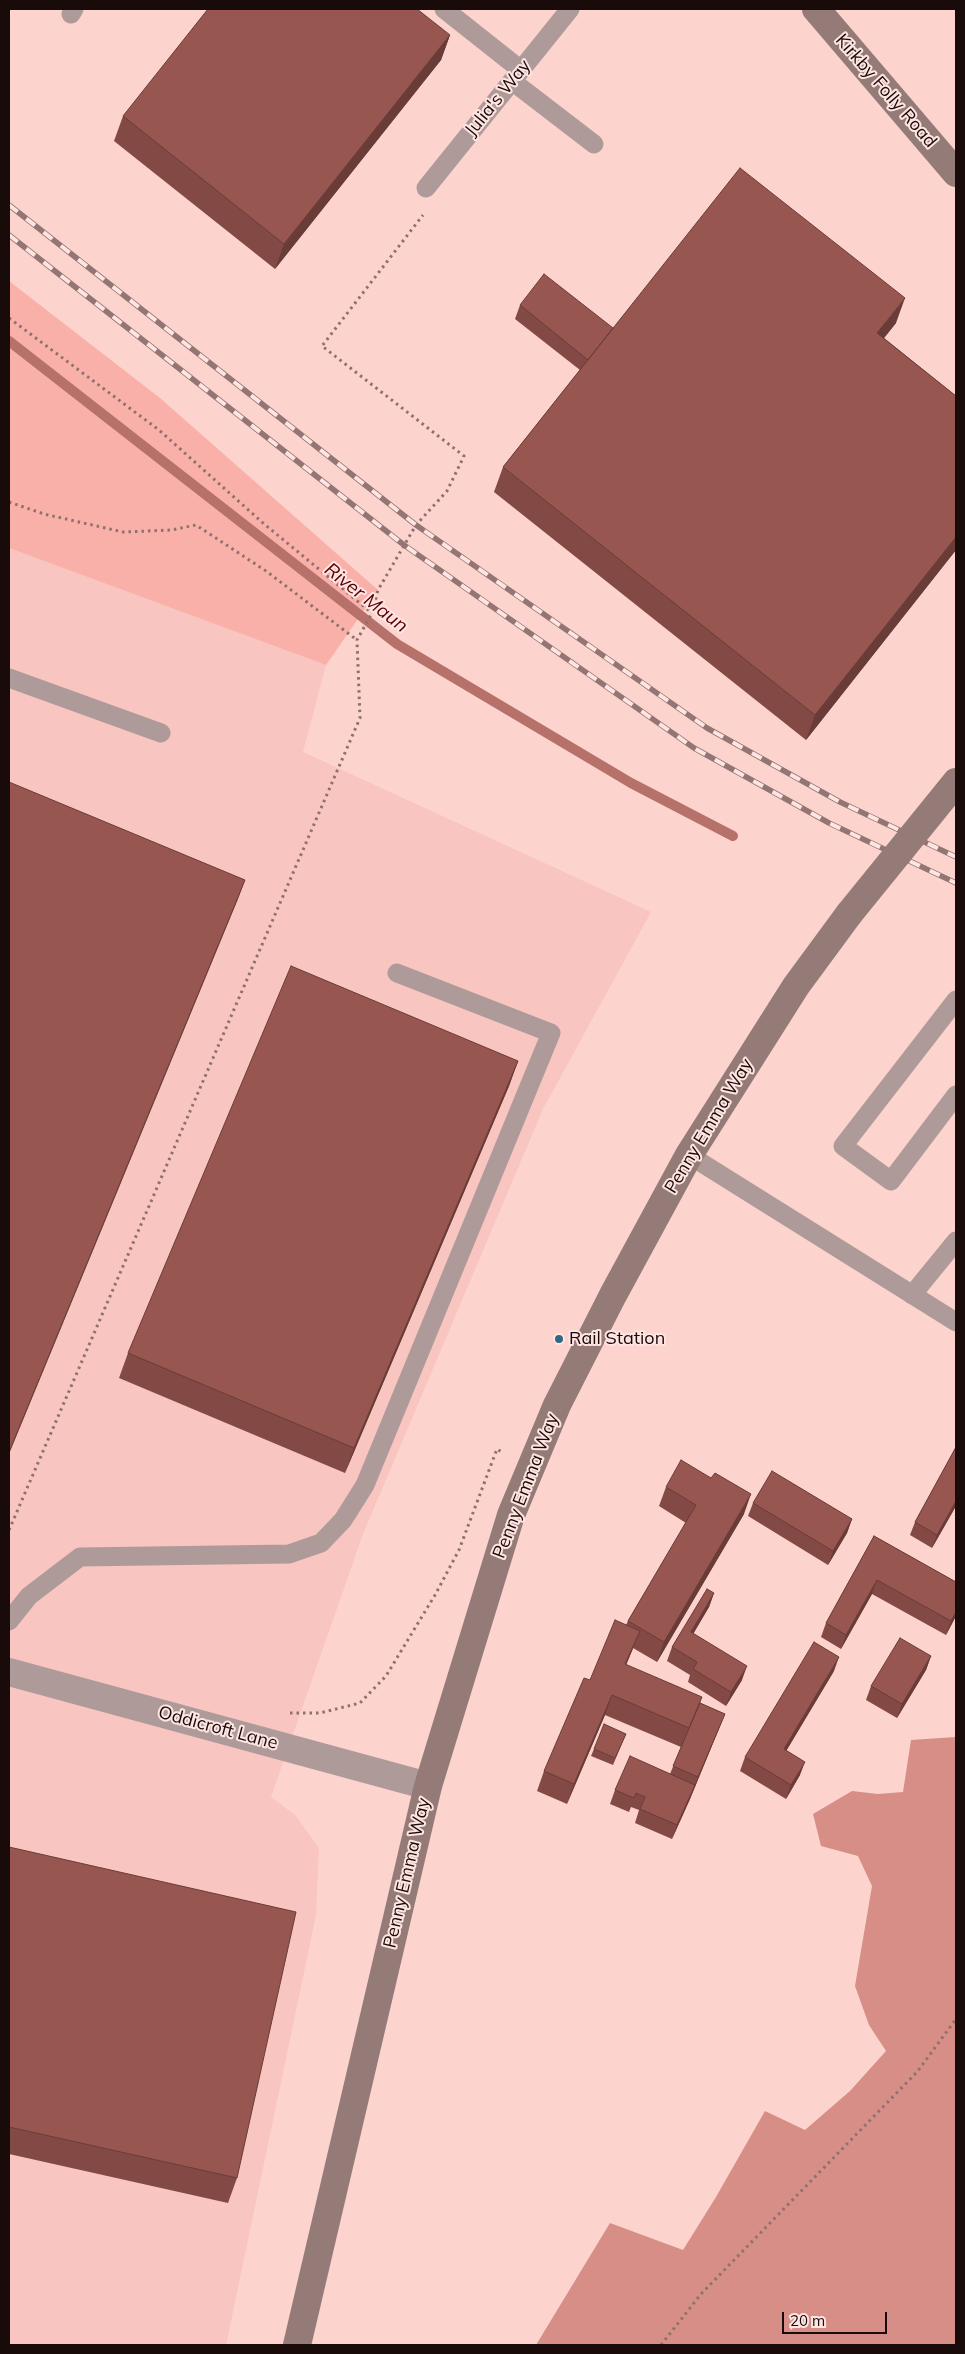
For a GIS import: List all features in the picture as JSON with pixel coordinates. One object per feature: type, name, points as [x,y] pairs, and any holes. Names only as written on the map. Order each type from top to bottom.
[{"type":"main road","name":"Kirkby Folly Road","points":[[816,9],[956,173]]},
{"type":"main road","name":"Penny Emma Way","points":[[297,2345],[428,1786],[511,1515],[530,1468],[562,1397],[689,1155],[796,986],[849,914],[956,782]]},
{"type":"street","name":"Oddicroft Lane","points":[[9,1672],[428,1786]]},
{"type":"lane","points":[[444,9],[594,144]]},
{"type":"lane","name":"Julia's Way","points":[[426,188],[570,9]]},
{"type":"lane","points":[[9,678],[161,733]]},
{"type":"lane","points":[[9,1621],[29,1596],[80,1557],[289,1554],[321,1543],[343,1520],[365,1485],[551,1034],[397,973]]},
{"type":"lane","points":[[956,1000],[843,1146],[891,1181],[956,1095]]},
{"type":"lane","points":[[689,1155],[956,1322]]},
{"type":"lane","points":[[912,1295],[956,1241]]},
{"type":"path","points":[[9,1530],[360,718],[357,640],[371,615],[382,582],[416,525],[447,490],[464,456],[322,346],[424,213],[426,188]]},
{"type":"path","points":[[9,318],[159,430],[263,523],[371,615]]},
{"type":"path","points":[[9,502],[44,514],[123,532],[171,530],[196,525],[266,571],[357,640]]},
{"type":"path","points":[[284,1713],[320,1713],[360,1703],[386,1676],[435,1595],[459,1550],[497,1450],[530,1468]]},
{"type":"path","points":[[661,2345],[700,2294],[917,2072],[956,2019]]},
{"type":"shaded area","points":[[9,281],[160,398],[378,590],[326,665],[9,548]]},
{"type":"shaded area","points":[[9,548],[326,665],[303,752],[651,912],[543,1109],[363,1534],[271,1797],[295,1815],[319,1848],[316,1915],[226,2345],[9,2345]]},
{"type":"shaded area","points":[[956,1737],[956,2345],[536,2345],[610,2223],[683,2250],[765,2111],[805,2130],[850,2091],[886,2051],[869,2025],[855,1986],[872,1886],[858,1856],[821,1846],[813,1814],[852,1791],[878,1794],[903,1792],[911,1740]]},
{"type":"building","points":[[208,9],[417,9],[450,35],[284,244],[123,116]]},
{"type":"building","points":[[740,168],[905,298],[877,333],[956,396],[956,537],[815,715],[503,467]]},
{"type":"building","points":[[544,274],[613,328],[588,360],[520,305]]},
{"type":"building","points":[[9,782],[245,880],[9,1452]]},
{"type":"building","points":[[291,966],[518,1061],[354,1448],[128,1353]]},
{"type":"building","points":[[956,1447],[956,1501],[937,1535],[915,1522]]},
{"type":"building","points":[[681,1460],[711,1478],[715,1473],[751,1494],[664,1642],[628,1621],[696,1505],[666,1487]]},
{"type":"building","points":[[772,1471],[852,1519],[833,1551],[753,1503]]},
{"type":"building","points":[[874,1536],[956,1582],[956,1612],[951,1621],[877,1580],[846,1635],[826,1623]]},
{"type":"building","points":[[707,1589],[714,1593],[691,1632],[747,1666],[731,1692],[693,1669],[697,1662],[672,1647]]},
{"type":"building","points":[[615,1620],[640,1631],[625,1664],[702,1697],[689,1728],[612,1695],[574,1784],[544,1771],[584,1678],[590,1680]]},
{"type":"building","points":[[900,1638],[931,1656],[902,1704],[871,1686]]},
{"type":"building","points":[[814,1642],[839,1657],[784,1749],[805,1762],[791,1785],[745,1757]]},
{"type":"building","points":[[700,1703],[725,1714],[698,1777],[673,1766]]},
{"type":"building","points":[[604,1724],[626,1734],[615,1758],[594,1749]]},
{"type":"building","points":[[630,1756],[695,1785],[677,1825],[640,1809],[645,1797],[636,1793],[634,1798],[615,1790]]},
{"type":"building","points":[[9,1847],[296,1912],[237,2178],[9,2127]]},
{"type":"waterway","name":"River Maun","points":[[9,341],[397,644],[631,783],[733,836]]},
{"type":"railway","points":[[9,205],[416,525],[707,728],[840,802],[956,857]]},
{"type":"railway","points":[[9,235],[404,545],[694,748],[829,823],[956,883]]},
{"type":"place","name":"Rail Station","points":[[559,1339]]}]
